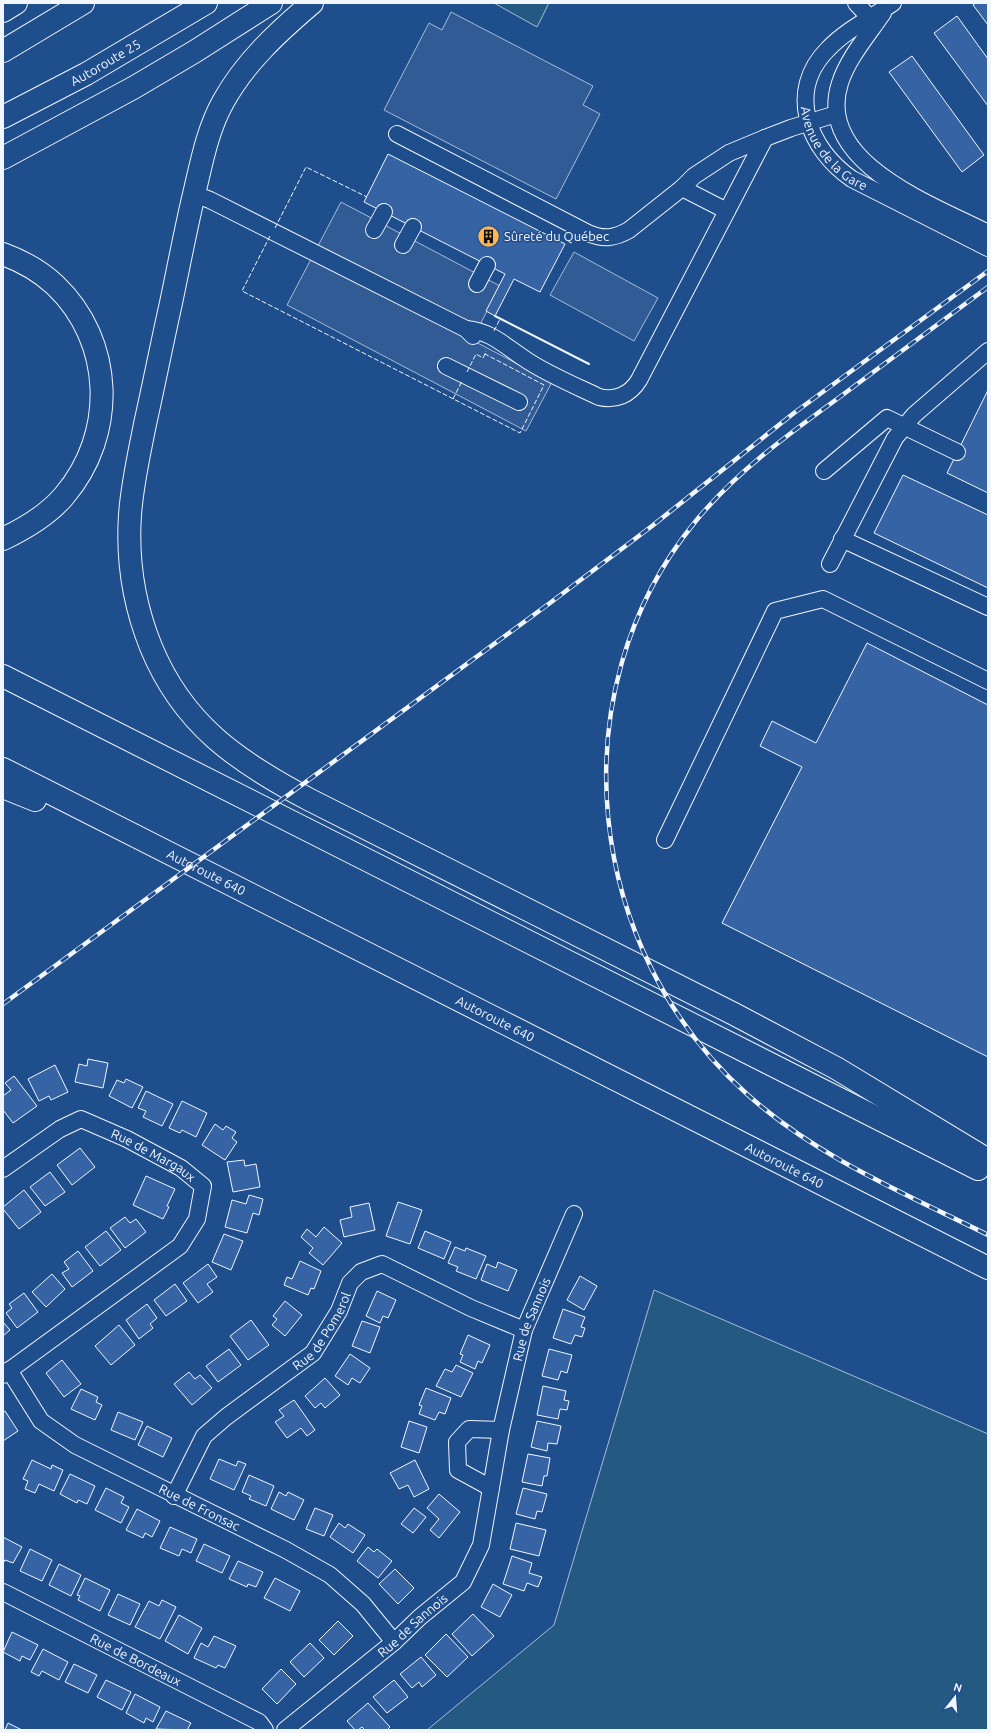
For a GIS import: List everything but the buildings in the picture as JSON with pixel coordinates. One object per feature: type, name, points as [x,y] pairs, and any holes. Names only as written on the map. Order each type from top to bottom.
[{"type":"highway","points":[[3,11],[16,3]]},
{"type":"highway","points":[[3,51],[83,3]]},
{"type":"highway","name":"Autoroute 25","points":[[3,117],[93,70],[206,3]]},
{"type":"highway","points":[[3,158],[133,88],[194,52],[271,3]]},
{"type":"highway","points":[[312,3],[262,49],[232,87],[223,102],[209,135],[194,194],[135,474],[130,515],[129,547],[136,597],[151,647],[174,690],[199,723],[220,744],[234,755],[286,787],[720,1007],[830,1065],[988,1160]]},
{"type":"highway","points":[[3,254],[25,264],[44,276],[54,284],[72,306],[87,329],[92,342],[99,367],[102,394],[102,408],[97,434],[87,461],[73,485],[53,507],[41,517],[3,539]]},
{"type":"highway","points":[[3,676],[988,1174]]},
{"type":"highway","name":"Autoroute 640","points":[[3,769],[988,1268]]},
{"type":"highway","points":[[3,787],[166,852]]},
{"type":"street","points":[[856,3],[870,18]]},
{"type":"street","name":"Avenue de la Gare","points":[[890,5],[833,43],[824,52],[814,67],[806,95],[805,107],[808,123],[819,146],[835,166],[843,173],[879,194],[988,248]]},
{"type":"street","name":"Avenue de la Gare","points":[[890,5],[844,72],[837,93],[836,114],[840,127],[855,152],[873,169],[891,182],[918,198],[988,233]]},
{"type":"street","points":[[397,134],[588,233],[602,238],[614,237],[629,230],[682,188],[694,176],[729,153],[765,138],[836,114]]},
{"type":"street","points":[[194,194],[210,200],[466,329],[481,330],[505,344],[525,359],[598,397],[614,398],[628,392],[639,380],[765,138]]},
{"type":"street","points":[[682,188],[727,211]]},
{"type":"street","points":[[374,230],[384,212]]},
{"type":"street","points":[[403,245],[413,227]]},
{"type":"street","points":[[477,284],[487,265]]},
{"type":"street","points":[[830,564],[887,451],[904,426],[914,415],[988,351]]},
{"type":"street","points":[[446,366],[519,402]]},
{"type":"street","points":[[824,471],[888,418],[957,452]]},
{"type":"street","points":[[842,539],[988,607]]},
{"type":"street","points":[[665,840],[775,611],[823,599],[988,681]]},
{"type":"street","name":"Rue de Margaux","points":[[3,1169],[37,1143],[60,1129],[81,1119],[127,1139],[181,1168],[203,1186],[197,1219],[180,1246],[6,1372]]},
{"type":"street","name":"Rue de Sannois","points":[[285,1730],[394,1642],[420,1617],[463,1582],[481,1545],[501,1430],[524,1330],[574,1214]]},
{"type":"street","name":"Rue de Pomerol","points":[[174,1496],[204,1436],[226,1417],[313,1353],[339,1311],[350,1283],[361,1272],[382,1264],[471,1308],[524,1330]]},
{"type":"street","name":"Rue de Fronsac","points":[[6,1372],[41,1421],[75,1446],[286,1550],[330,1575],[363,1604],[394,1642]]},
{"type":"street","points":[[491,1488],[458,1470],[457,1442],[469,1429],[501,1430]]},
{"type":"street","name":"Rue de Bordeaux","points":[[3,1592],[259,1722],[265,1730]]},
{"type":"shaded area","points":[[494,3],[549,3],[537,27]]},
{"type":"shaded area","points":[[451,12],[593,86],[583,105],[600,114],[556,199],[384,110],[429,23],[442,30]]},
{"type":"shaded area","points":[[341,202],[500,286],[472,340],[552,382],[526,431],[287,305]]},
{"type":"shaded area","points":[[574,252],[658,298],[634,341],[550,295]]},
{"type":"shaded area","points":[[654,1290],[988,1434],[988,1730],[427,1730],[554,1625]]},
{"type":"railway","points":[[3,1004],[550,603],[652,526],[794,413],[988,271]]},
{"type":"railway","points":[[988,287],[780,441],[744,471],[710,504],[695,522],[651,590],[622,663],[608,740],[608,818],[623,895],[651,969],[693,1036],[748,1095],[803,1137],[863,1173],[988,1235]]},
{"type":"fence","points":[[275,228],[306,167],[367,197]]},
{"type":"fence","points":[[270,236],[242,291],[520,433],[544,385],[485,354],[486,351]]},
{"type":"fence","points":[[494,331],[500,319]]},
{"type":"fence","points":[[467,372],[476,354],[483,358],[485,354]]},
{"type":"fence","points":[[453,399],[462,381]]},
{"type":"wall","points":[[495,316],[589,364]]},
{"type":"place","name":"Sûreté du Québec","points":[[489,236]]}]
